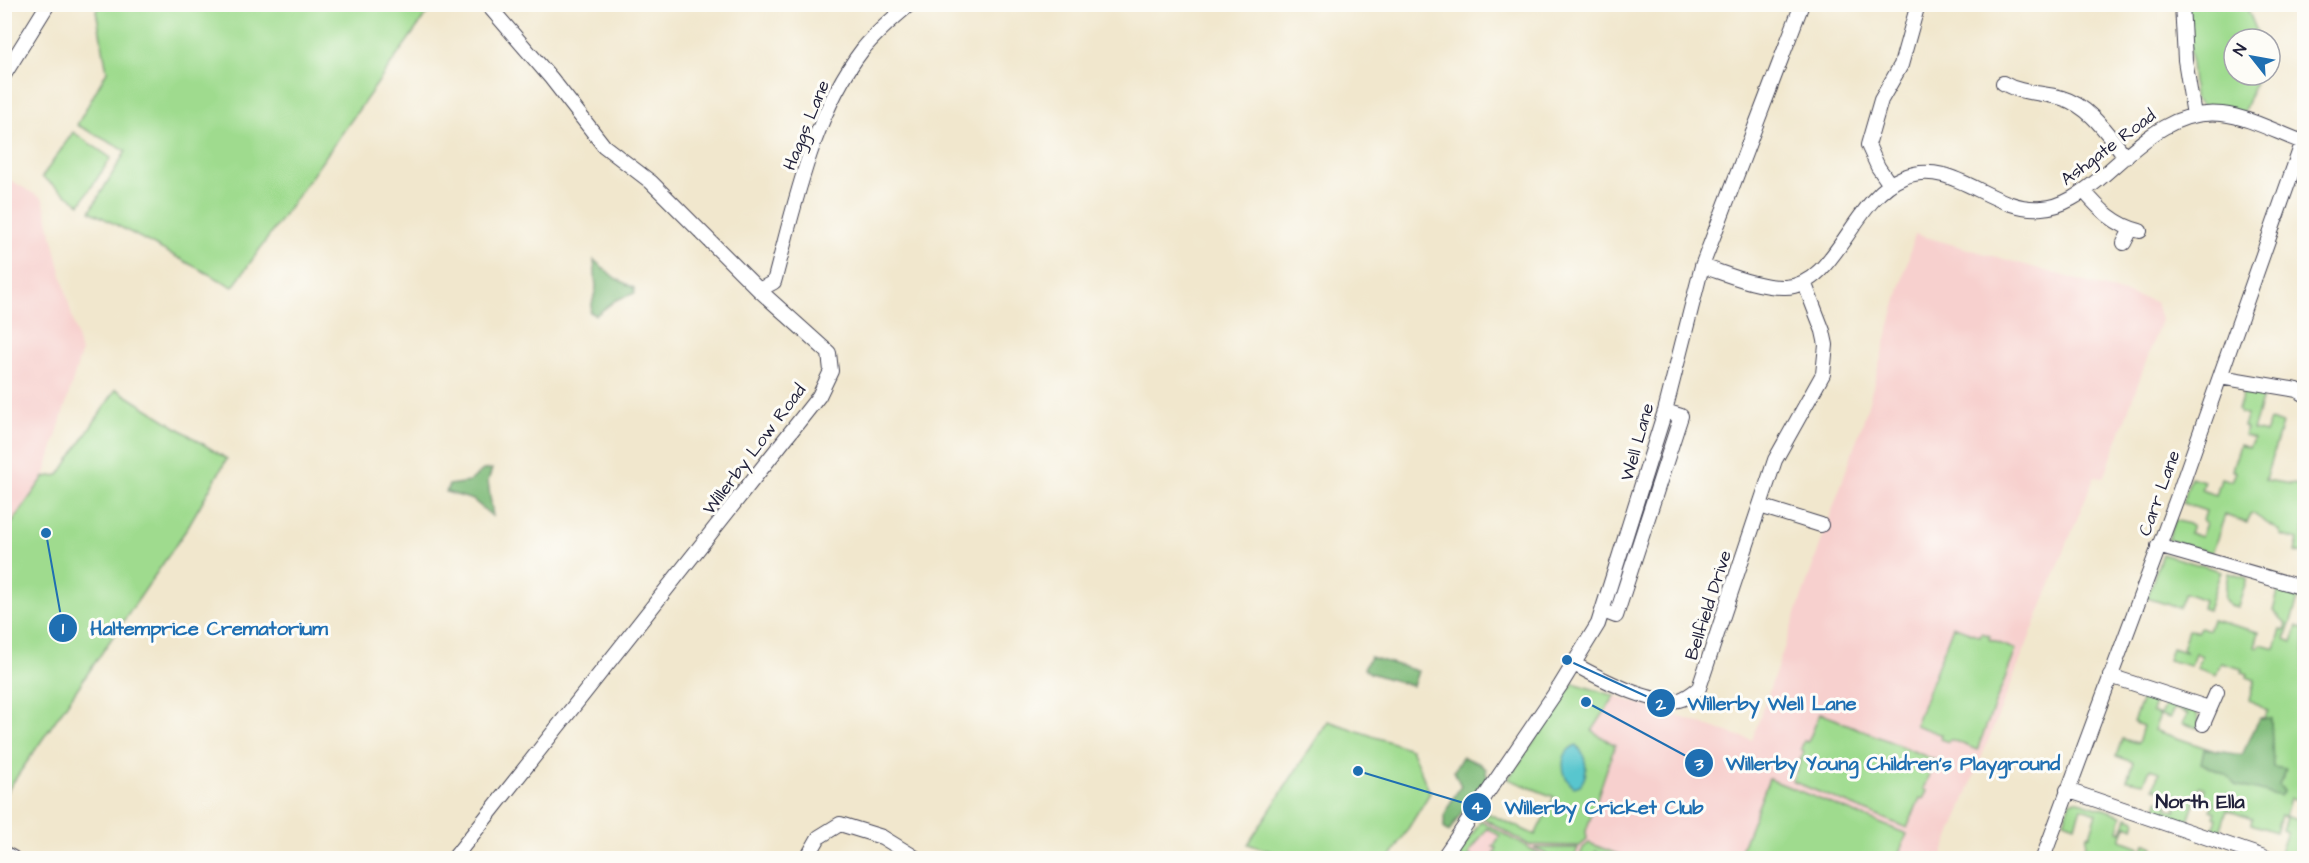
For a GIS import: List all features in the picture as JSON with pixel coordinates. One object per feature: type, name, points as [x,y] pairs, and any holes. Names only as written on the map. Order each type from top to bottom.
[{"type":"street","points":[[4,75],[48,4]]},
{"type":"street","name":"Willerby Low Road","points":[[454,858],[819,396],[831,371],[829,353],[759,290],[651,182],[604,146],[551,78],[487,4]]},
{"type":"street","name":"Haggs Lane","points":[[778,308],[774,282],[810,158],[842,81],[864,48],[886,24],[910,4]]},
{"type":"street","name":"Well Lane","points":[[1443,858],[1574,664],[1610,617],[1702,266],[1802,4]]},
{"type":"street","points":[[1889,183],[1878,167],[1868,145],[1881,100],[1901,65],[1918,4]]},
{"type":"street","points":[[2182,4],[2185,60],[2194,115]]},
{"type":"street","points":[[2003,83],[2012,88],[2062,98],[2075,104],[2098,121],[2126,157]]},
{"type":"street","name":"Ashgate Road","points":[[1804,282],[1818,273],[1832,258],[1874,196],[1889,183],[1908,175],[1941,174],[1997,200],[2016,206],[2042,208],[2059,204],[2084,191],[2158,130],[2175,120],[2194,115],[2222,114],[2304,140]]},
{"type":"street","name":"Carr Lane","points":[[2043,858],[2220,377],[2304,140]]},
{"type":"street","points":[[2084,191],[2101,211],[2135,230],[2124,243]]},
{"type":"street","points":[[1702,266],[1769,286],[1787,287],[1804,282]]},
{"type":"street","points":[[759,290],[774,282]]},
{"type":"street","name":"Bellfield Drive","points":[[1574,664],[1612,684],[1663,700],[1678,700],[1690,696],[1699,688],[1705,676],[1775,460],[1823,374],[1826,345],[1804,282]]},
{"type":"street","points":[[2220,377],[2297,390],[2304,394]]},
{"type":"street","points":[[1760,506],[1820,526]]},
{"type":"street","points":[[2158,546],[2304,588]]},
{"type":"street","points":[[2110,676],[2209,708]]},
{"type":"street","points":[[2203,724],[2217,692]]},
{"type":"street","points":[[2067,790],[2227,852],[2267,858]]},
{"type":"street","points":[[807,858],[819,837],[840,824],[882,837],[916,858]]},
{"type":"street","points":[[4,853],[13,858]]},
{"type":"shaded area","points":[[5,177],[43,199],[81,353],[44,477],[5,533]]},
{"type":"shaded area","points":[[1915,234],[2156,302],[2161,320],[2104,478],[2094,477],[1941,858],[1456,858],[1487,813],[1535,835],[1554,797],[1508,779],[1592,731],[1615,696],[1752,740],[1864,419]]},
{"type":"green space","points":[[100,5],[433,5],[233,287],[90,211],[126,151],[77,125],[107,71],[96,10]]},
{"type":"green space","points":[[2186,5],[2255,5],[2248,10],[2255,27],[2222,27],[2222,87],[2253,87],[2243,114],[2209,109],[2194,97]]},
{"type":"green space","points":[[73,132],[111,158],[80,204],[42,177]]},
{"type":"green space","points":[[594,260],[615,278],[634,288],[635,293],[616,300],[596,315],[590,312],[596,288]]},
{"type":"green space","points":[[116,389],[227,459],[186,530],[5,794],[5,533],[44,477],[59,475]]},
{"type":"green space","points":[[2244,390],[2264,393],[2253,430],[2265,433],[2270,420],[2282,424],[2265,480],[2304,486],[2304,554],[2295,552],[2298,540],[2280,535],[2280,532],[2252,513],[2247,523],[2225,515],[2212,553],[2168,540],[2174,520],[2192,525],[2189,533],[2201,537],[2206,523],[2203,521],[2206,511],[2182,503],[2191,477],[2204,481],[2201,490],[2216,495],[2221,478],[2232,481],[2236,472],[2232,470],[2240,445],[2249,448],[2253,439],[2244,435],[2247,428],[2243,426],[2247,415],[2240,414],[2238,410]]},
{"type":"green space","points":[[492,469],[488,481],[493,517],[473,500],[446,492],[449,485],[469,482],[483,470]]},
{"type":"green space","points":[[2162,554],[2221,571],[2208,610],[2202,608],[2204,600],[2185,593],[2179,608],[2147,598]]},
{"type":"green space","points":[[2228,573],[2247,578],[2238,607],[2229,605],[2224,598]]},
{"type":"green space","points":[[2279,588],[2300,594],[2285,639],[2292,642],[2297,626],[2303,629],[2304,624],[2304,801],[2290,798],[2285,816],[2303,822],[2304,858],[2279,856],[2287,832],[2282,830],[2286,818],[2281,815],[2276,832],[2251,824],[2252,819],[2227,810],[2219,835],[2212,833],[2217,818],[2214,817],[2216,812],[2211,810],[2214,803],[2203,797],[2205,788],[2200,786],[2187,823],[2155,813],[2158,800],[2168,804],[2167,808],[2175,811],[2180,796],[2154,788],[2159,772],[2150,769],[2144,783],[2127,780],[2133,762],[2116,756],[2122,739],[2138,743],[2143,726],[2133,722],[2144,693],[2157,697],[2152,712],[2160,715],[2154,730],[2241,760],[2268,711],[2249,700],[2255,680],[2241,672],[2242,669],[2221,663],[2216,675],[2197,668],[2202,656],[2195,653],[2191,666],[2168,660],[2172,648],[2185,652],[2182,648],[2188,630],[2198,631],[2200,627],[2208,630],[2212,620],[2259,632],[2255,646],[2259,647],[2261,644],[2275,648],[2281,630],[2285,631],[2287,624],[2273,611]]},
{"type":"green space","points":[[1953,626],[1980,636],[1982,633],[1990,636],[1989,639],[2016,650],[1977,750],[1950,739],[1948,742],[1941,739],[1942,735],[1915,725]]},
{"type":"green space","points":[[1370,657],[1418,671],[1413,686],[1370,673],[1364,668]]},
{"type":"green space","points":[[1573,683],[1615,696],[1592,731],[1615,745],[1586,831],[1587,840],[1580,846],[1529,845],[1483,818],[1487,813],[1535,835],[1554,797],[1508,779]]},
{"type":"green space","points":[[2167,701],[2196,711],[2199,722],[2197,728],[2182,723],[2188,714],[2174,708],[2170,718],[2160,715]]},
{"type":"green space","points":[[1820,713],[1935,760],[1923,789],[1927,791],[1923,799],[1920,798],[1907,828],[1792,781],[1804,751],[1801,749],[1804,741],[1808,742]]},
{"type":"green space","points":[[2271,718],[2273,767],[2287,769],[2279,785],[2284,791],[2280,796],[2235,785],[2228,776],[2201,763],[2204,749],[2242,755],[2259,719]]},
{"type":"green space","points":[[1328,721],[1411,749],[1430,793],[1390,858],[1291,858],[1248,844]]},
{"type":"green space","points":[[1462,757],[1477,762],[1486,769],[1487,779],[1478,792],[1472,796],[1449,832],[1444,829],[1445,817],[1448,806],[1461,786],[1454,771]]},
{"type":"green space","points":[[1769,779],[1907,834],[1897,858],[1738,858]]},
{"type":"green space","points":[[2076,800],[2122,815],[2118,831],[2122,832],[2127,817],[2136,820],[2134,828],[2126,825],[2121,840],[2140,847],[2138,858],[2087,858],[2084,856],[2087,835],[2090,836],[2097,813],[2081,808],[2075,825],[2064,821],[2071,802]]},
{"type":"green space","points":[[1481,821],[1547,858],[1529,856],[1528,858],[1504,858],[1494,854],[1497,848],[1493,847],[1500,836],[1487,828],[1470,852],[1469,856],[1474,858],[1456,858]]},
{"type":"green space","points":[[1589,843],[1627,858],[1614,858],[1596,851],[1593,858],[1579,858],[1583,848]]},
{"type":"green space","points":[[2145,843],[2154,847],[2154,851],[2161,853],[2163,850],[2167,851],[2164,858],[2141,858]]},
{"type":"green space","points":[[1534,848],[1578,848],[1574,858],[1554,858]]},
{"type":"water","points":[[1577,745],[1583,754],[1586,770],[1583,781],[1574,787],[1566,777],[1563,764],[1567,753]]},
{"type":"place","name":"Haltemprice Crematorium","points":[[46,533]]},
{"type":"place","name":"Willerby Well Lane","points":[[1567,660]]},
{"type":"place","name":"Willerby Young Children's Playground","points":[[1586,702]]},
{"type":"place","name":"Willerby Cricket Club","points":[[1358,771]]},
{"type":"district","name":"North Ella","points":[[2200,801]]}]
